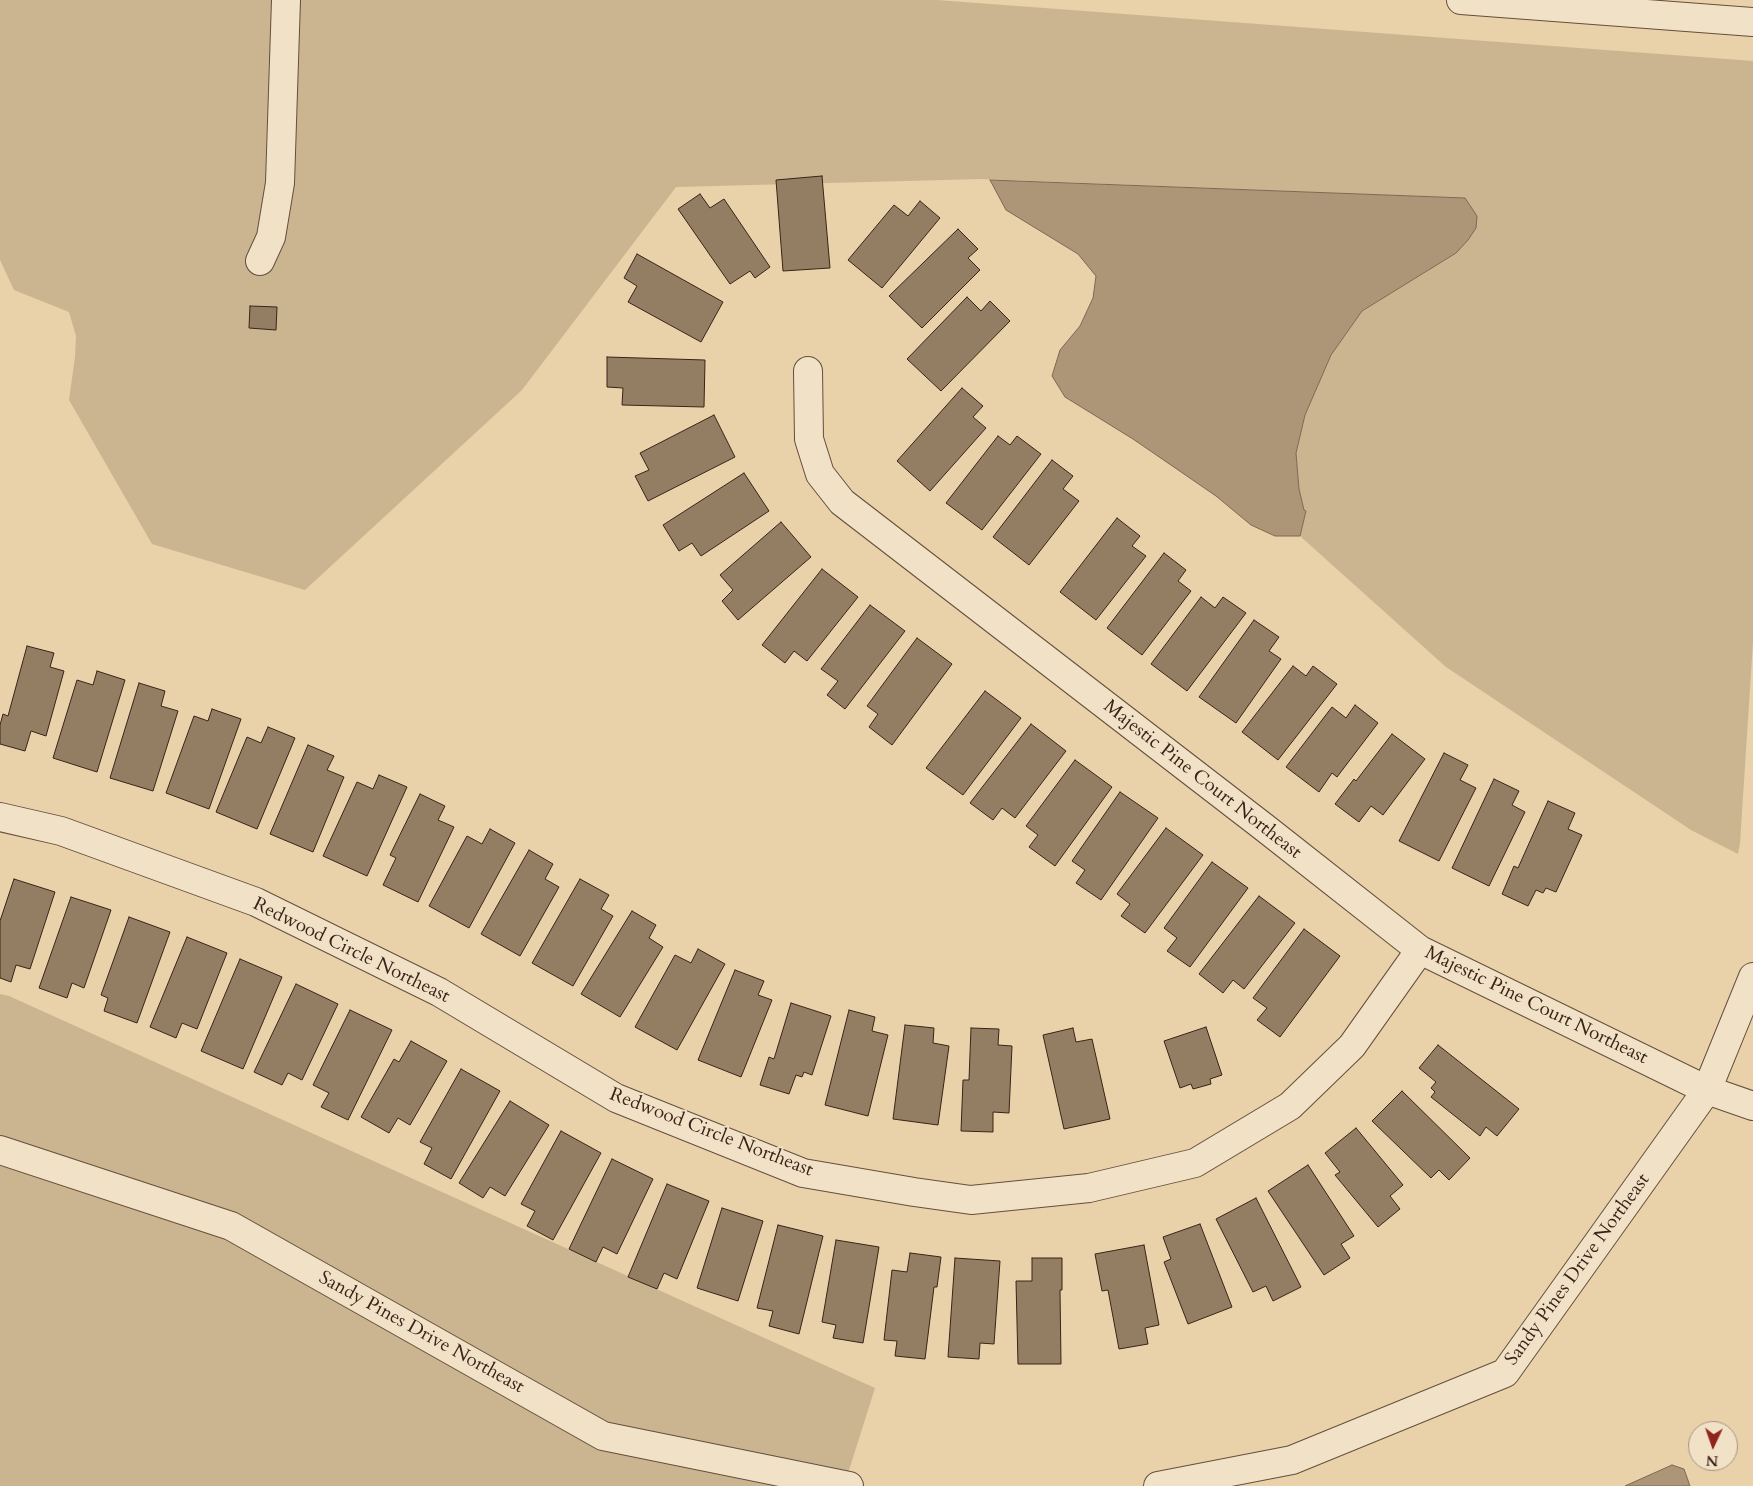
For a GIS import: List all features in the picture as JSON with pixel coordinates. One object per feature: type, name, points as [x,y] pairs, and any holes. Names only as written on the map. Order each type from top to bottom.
[{"type":"street","points":[[260,261],[271,238],[280,183],[286,0]]},
{"type":"street","points":[[1461,0],[1753,22]]},
{"type":"street","name":"Majestic Pine Court Northeast","points":[[808,371],[809,439],[820,474],[842,502],[1420,950],[1707,1090],[1753,1106]]},
{"type":"street","name":"Redwood Circle Northeast","points":[[0,817],[62,831],[256,902],[439,992],[616,1098],[794,1170],[914,1192],[971,1200],[1089,1188],[1195,1163],[1290,1106],[1352,1046],[1420,950]]},
{"type":"street","name":"Sandy Pines Drive Northeast","points":[[1158,1486],[1292,1460],[1505,1373],[1707,1090],[1753,977]]},
{"type":"street","name":"Sandy Pines Drive Northeast","points":[[0,1150],[231,1226],[603,1436],[849,1486]]},
{"type":"shaded area","points":[[0,0],[937,0],[1753,61],[1753,642],[1738,854],[1691,830],[1446,667],[1300,536],[1306,511],[1304,510],[1299,489],[1296,453],[1305,415],[1331,355],[1362,311],[1456,253],[1465,198],[981,179],[676,187],[522,390],[305,590],[152,544],[69,400],[76,336],[69,312],[14,290],[0,260]]},
{"type":"shaded area","points":[[990,180],[1465,198],[1477,216],[1476,228],[1456,253],[1362,311],[1331,355],[1305,415],[1296,453],[1299,489],[1304,510],[1306,511],[1300,536],[1275,536],[1251,525],[1216,496],[1133,439],[1065,397],[1052,376],[1060,350],[1080,326],[1093,298],[1096,276],[1078,254],[1006,210]]},
{"type":"shaded area","points":[[0,994],[9,996],[875,1388],[844,1486],[0,1486]]},
{"type":"shaded area","points":[[1672,1465],[1684,1469],[1690,1486],[1625,1486]]},
{"type":"building","points":[[822,176],[830,268],[783,271],[776,180]]},
{"type":"building","points":[[700,194],[710,208],[724,199],[770,267],[755,278],[750,271],[730,284],[678,209]]},
{"type":"building","points":[[920,201],[940,218],[882,288],[848,260],[894,205],[908,216]]},
{"type":"building","points":[[958,229],[978,249],[968,258],[980,270],[922,328],[889,296]]},
{"type":"building","points":[[637,254],[723,302],[701,342],[628,302],[637,286],[624,278]]},
{"type":"building","points":[[967,297],[981,311],[990,301],[1010,321],[941,391],[907,359]]},
{"type":"building","points":[[250,306],[277,307],[276,330],[249,328]]},
{"type":"building","points":[[607,357],[705,360],[704,407],[622,405],[623,388],[607,387]]},
{"type":"building","points":[[962,388],[983,406],[973,417],[986,428],[930,491],[897,461]]},
{"type":"building","points":[[714,415],[735,457],[648,501],[635,476],[649,470],[640,453]]},
{"type":"building","points":[[998,436],[1010,445],[1017,436],[1041,454],[982,530],[946,503]]},
{"type":"building","points":[[1052,460],[1073,476],[1063,489],[1079,501],[1029,565],[993,537]]},
{"type":"building","points":[[744,473],[769,511],[701,556],[692,543],[679,551],[663,525]]},
{"type":"building","points":[[1117,518],[1140,536],[1132,546],[1146,556],[1096,620],[1060,592]]},
{"type":"building","points":[[781,522],[811,557],[738,620],[722,601],[733,590],[720,575]]},
{"type":"building","points":[[1164,553],[1186,570],[1178,581],[1191,591],[1142,655],[1107,628]]},
{"type":"building","points":[[822,569],[858,597],[807,661],[794,651],[785,663],[762,645]]},
{"type":"building","points":[[1201,597],[1215,608],[1223,597],[1246,613],[1187,691],[1151,664]]},
{"type":"building","points":[[870,605],[905,631],[845,709],[827,695],[838,681],[821,669]]},
{"type":"building","points":[[1254,620],[1279,637],[1269,651],[1281,659],[1236,723],[1199,697]]},
{"type":"building","points":[[917,638],[952,664],[892,745],[869,727],[878,714],[867,706]]},
{"type":"building","points":[[27,646],[54,653],[50,667],[64,671],[46,736],[31,731],[25,751],[0,744],[0,725],[3,714],[8,716]]},
{"type":"building","points":[[1293,666],[1306,676],[1313,666],[1337,684],[1278,760],[1242,732]]},
{"type":"building","points":[[97,671],[125,680],[97,772],[53,758],[77,680],[93,685]]},
{"type":"building","points":[[139,683],[165,691],[161,706],[178,711],[153,791],[110,778]]},
{"type":"building","points":[[985,691],[1021,718],[963,795],[926,768]]},
{"type":"building","points":[[1355,705],[1378,723],[1337,777],[1332,773],[1319,792],[1286,767],[1332,707],[1346,718]]},
{"type":"building","points":[[212,709],[241,719],[209,809],[166,793],[194,716],[208,721]]},
{"type":"building","points":[[1031,724],[1066,751],[1015,818],[1002,808],[993,820],[970,803]]},
{"type":"building","points":[[268,727],[295,738],[257,829],[216,812],[247,737],[261,743]]},
{"type":"building","points":[[1392,734],[1425,759],[1383,815],[1371,806],[1359,822],[1335,804],[1354,779],[1356,781]]},
{"type":"building","points":[[308,745],[334,756],[327,770],[344,777],[313,852],[270,834]]},
{"type":"building","points":[[1444,753],[1468,765],[1460,780],[1476,788],[1439,861],[1399,841]]},
{"type":"building","points":[[1075,760],[1112,787],[1055,866],[1029,847],[1038,835],[1026,826]]},
{"type":"building","points":[[379,775],[407,787],[367,876],[323,856],[357,782],[373,789]]},
{"type":"building","points":[[1494,779],[1519,791],[1512,805],[1525,812],[1489,886],[1452,868]]},
{"type":"building","points":[[1120,792],[1158,818],[1101,900],[1076,883],[1085,870],[1072,861]]},
{"type":"building","points":[[420,794],[445,806],[438,820],[454,827],[418,902],[383,885],[396,858],[390,855]]},
{"type":"building","points":[[1548,801],[1575,813],[1568,829],[1582,835],[1556,892],[1546,888],[1543,893],[1536,890],[1528,906],[1502,894],[1514,866],[1518,868]]},
{"type":"building","points":[[1166,828],[1203,855],[1145,933],[1121,916],[1130,904],[1117,894]]},
{"type":"building","points":[[490,829],[515,843],[469,928],[429,906],[467,836],[482,844]]},
{"type":"building","points":[[529,850],[553,864],[545,879],[559,887],[520,956],[481,934]]},
{"type":"building","points":[[1212,862],[1248,888],[1190,967],[1167,951],[1177,938],[1164,928]]},
{"type":"building","points":[[14,879],[55,892],[30,969],[16,965],[11,982],[0,978],[0,921]]},
{"type":"building","points":[[580,879],[609,895],[601,909],[613,916],[573,986],[532,963]]},
{"type":"building","points":[[1259,896],[1295,923],[1244,989],[1233,980],[1223,993],[1199,974]]},
{"type":"building","points":[[71,897],[111,910],[84,988],[72,983],[67,998],[39,988]]},
{"type":"building","points":[[632,911],[656,925],[649,938],[663,947],[620,1017],[581,994]]},
{"type":"building","points":[[129,917],[170,932],[137,1023],[104,1011],[108,998],[101,995]]},
{"type":"building","points":[[1304,929],[1340,956],[1280,1037],[1257,1020],[1267,1008],[1253,998]]},
{"type":"building","points":[[187,937],[227,953],[197,1029],[182,1023],[176,1038],[150,1027]]},
{"type":"building","points":[[698,949],[725,964],[677,1050],[635,1027],[675,955],[691,963]]},
{"type":"building","points":[[240,959],[282,977],[243,1069],[201,1051]]},
{"type":"building","points":[[735,970],[764,981],[758,995],[772,1000],[741,1077],[698,1060]]},
{"type":"building","points":[[296,984],[338,1004],[302,1080],[288,1073],[282,1085],[254,1072]]},
{"type":"building","points":[[791,1003],[831,1016],[812,1075],[804,1072],[802,1077],[796,1075],[789,1094],[760,1085],[769,1057],[774,1059]]},
{"type":"building","points":[[350,1010],[392,1030],[348,1120],[321,1107],[329,1093],[313,1085]]},
{"type":"building","points":[[849,1010],[875,1017],[872,1031],[888,1035],[868,1116],[825,1105]]},
{"type":"building","points":[[905,1025],[934,1028],[933,1043],[949,1046],[938,1125],[893,1119]]},
{"type":"building","points":[[1206,1027],[1222,1075],[1210,1079],[1211,1084],[1193,1089],[1191,1084],[1180,1088],[1164,1041]]},
{"type":"building","points":[[971,1028],[999,1029],[998,1045],[1012,1046],[1009,1113],[993,1112],[993,1132],[961,1131],[963,1080],[969,1080]]},
{"type":"building","points":[[1073,1028],[1076,1042],[1092,1039],[1110,1119],[1064,1129],[1043,1035]]},
{"type":"building","points":[[411,1041],[447,1061],[410,1125],[398,1118],[389,1133],[361,1117],[394,1059],[399,1062]]},
{"type":"building","points":[[1438,1045],[1519,1109],[1497,1136],[1486,1127],[1480,1136],[1431,1097],[1435,1092],[1431,1088],[1436,1082],[1419,1068]]},
{"type":"building","points":[[461,1069],[500,1091],[451,1179],[424,1164],[432,1148],[420,1142]]},
{"type":"building","points":[[1402,1091],[1470,1158],[1449,1180],[1439,1170],[1431,1178],[1372,1121]]},
{"type":"building","points":[[510,1101],[549,1125],[505,1196],[490,1187],[483,1198],[459,1183]]},
{"type":"building","points":[[1356,1128],[1403,1185],[1390,1196],[1400,1209],[1378,1227],[1335,1175],[1340,1172],[1325,1153]]},
{"type":"building","points":[[561,1131],[601,1153],[553,1240],[527,1226],[535,1211],[521,1204]]},
{"type":"building","points":[[612,1159],[653,1179],[617,1254],[603,1247],[596,1262],[569,1249]]},
{"type":"building","points":[[1308,1165],[1354,1236],[1341,1244],[1350,1258],[1324,1275],[1268,1191]]},
{"type":"building","points":[[667,1184],[709,1201],[677,1279],[664,1273],[657,1289],[628,1277]]},
{"type":"building","points":[[1256,1198],[1301,1287],[1273,1301],[1266,1286],[1253,1292],[1216,1219]]},
{"type":"building","points":[[722,1208],[763,1221],[738,1301],[697,1288]]},
{"type":"building","points":[[1200,1224],[1232,1307],[1188,1324],[1164,1262],[1171,1259],[1163,1237]]},
{"type":"building","points":[[778,1225],[823,1236],[799,1334],[769,1326],[773,1311],[757,1308]]},
{"type":"building","points":[[836,1240],[879,1247],[863,1343],[833,1338],[836,1325],[822,1322]]},
{"type":"building","points":[[1144,1245],[1159,1325],[1145,1328],[1148,1344],[1119,1349],[1108,1290],[1102,1291],[1095,1254]]},
{"type":"building","points":[[910,1253],[941,1257],[937,1287],[934,1287],[925,1359],[895,1356],[897,1341],[884,1340],[892,1270],[907,1272]]},
{"type":"building","points":[[955,1258],[1000,1261],[994,1344],[980,1343],[979,1359],[948,1357]]},
{"type":"building","points":[[1032,1258],[1062,1258],[1062,1290],[1060,1290],[1061,1364],[1018,1364],[1016,1281],[1032,1281]]}]
